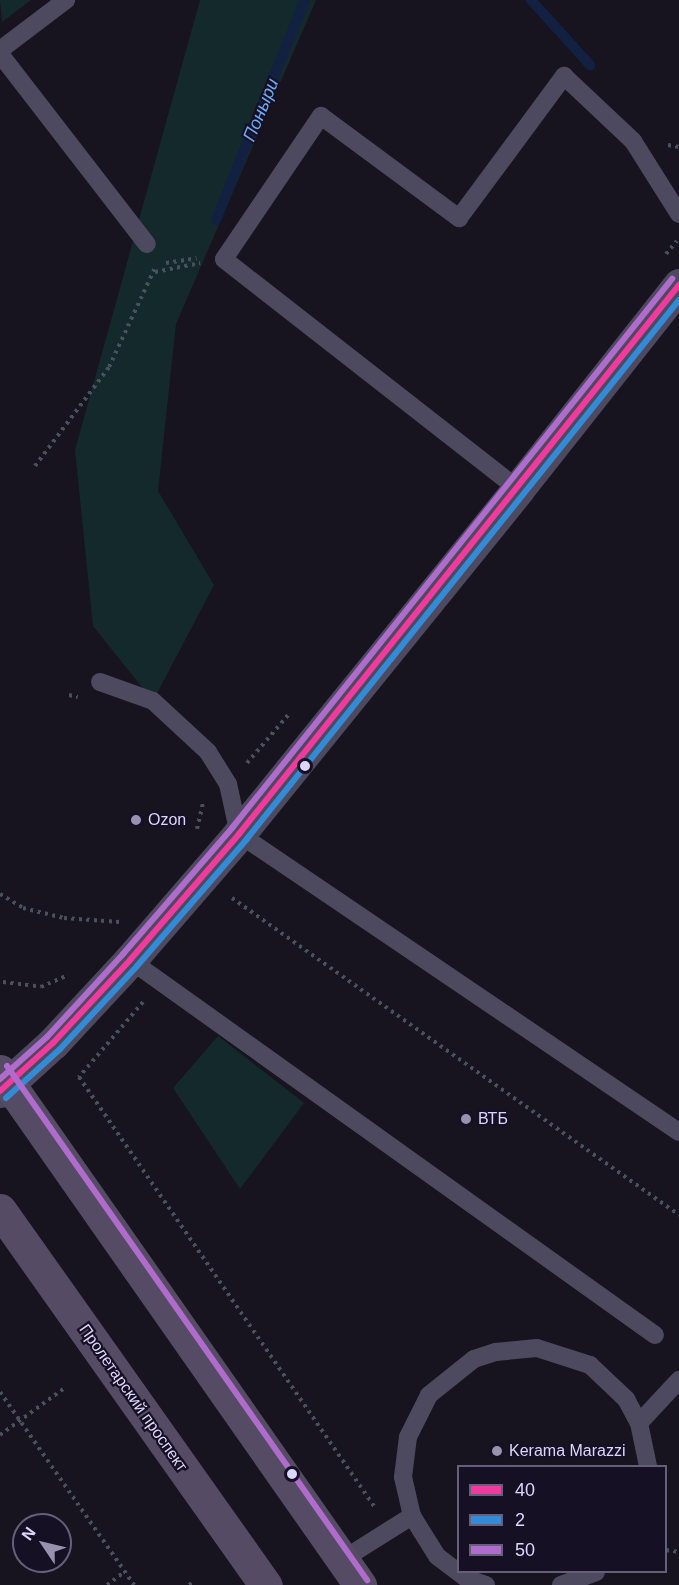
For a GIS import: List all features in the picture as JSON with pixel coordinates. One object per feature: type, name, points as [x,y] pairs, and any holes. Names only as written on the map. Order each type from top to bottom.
[{"type":"main road","points":[[3,1082],[351,1572]]},
{"type":"main road","name":"Пролетарский проспект","points":[[0,1210],[266,1585]]},
{"type":"street","points":[[3,1082],[53,1043],[130,960],[239,834],[518,489],[679,285]]},
{"type":"lane","points":[[66,0],[0,52],[147,244]]},
{"type":"lane","points":[[518,489],[218,260],[321,116],[459,218],[564,76],[633,141],[679,214]]},
{"type":"lane","points":[[100,682],[153,701],[208,752],[228,784],[239,834],[679,1132]]},
{"type":"lane","points":[[130,960],[655,1335]]},
{"type":"lane","points":[[457,1571],[437,1556],[412,1516],[403,1477],[408,1437],[429,1395],[474,1359],[496,1352],[537,1348],[590,1365],[626,1399],[639,1423],[648,1465]]},
{"type":"lane","points":[[639,1423],[679,1380]]},
{"type":"lane","points":[[351,1572],[391,1531],[412,1516]]},
{"type":"lane","points":[[459,1573],[466,1578],[486,1585]]},
{"type":"lane","points":[[561,1585],[593,1573]]},
{"type":"path","points":[[35,466],[109,367],[155,272],[218,260]]},
{"type":"path","points":[[69,695],[80,697]]},
{"type":"path","points":[[197,830],[203,800],[201,792]]},
{"type":"path","points":[[0,894],[24,908],[64,918],[123,922],[116,931]]},
{"type":"path","points":[[231,898],[679,1215]]},
{"type":"path","points":[[3,982],[41,987],[78,970]]},
{"type":"path","points":[[79,1077],[391,1531]]},
{"type":"path","points":[[0,1435],[21,1422],[63,1389]]},
{"type":"path","points":[[0,1392],[134,1585]]},
{"type":"path","points":[[107,1585],[124,1572]]},
{"type":"green space","points":[[0,0],[31,0],[2,22]]},
{"type":"green space","points":[[200,0],[316,0],[176,324],[158,491],[214,585],[153,701],[93,626],[75,450]]},
{"type":"green space","points":[[218,1036],[304,1103],[240,1189],[173,1088]]},
{"type":"waterway","name":"Поныри","points":[[216,220],[305,0]]},
{"type":"waterway","points":[[531,0],[590,65]]},
{"type":"transit line","name":"50","points":[[0,1079],[47,1037],[123,954],[232,828],[672,279]]},
{"type":"transit line","name":"40","points":[[0,1091],[53,1043],[130,960],[239,834],[679,285]]},
{"type":"transit line","name":"2","points":[[6,1098],[60,1049],[137,966],[246,840],[679,300]]},
{"type":"transit line","name":"50","points":[[7,1066],[367,1580]]},
{"type":"place","name":"Ozon","points":[[136,820]]},
{"type":"place","name":"ВТБ","points":[[466,1119]]},
{"type":"place","name":"Kerama Marazzi","points":[[497,1451]]}]
